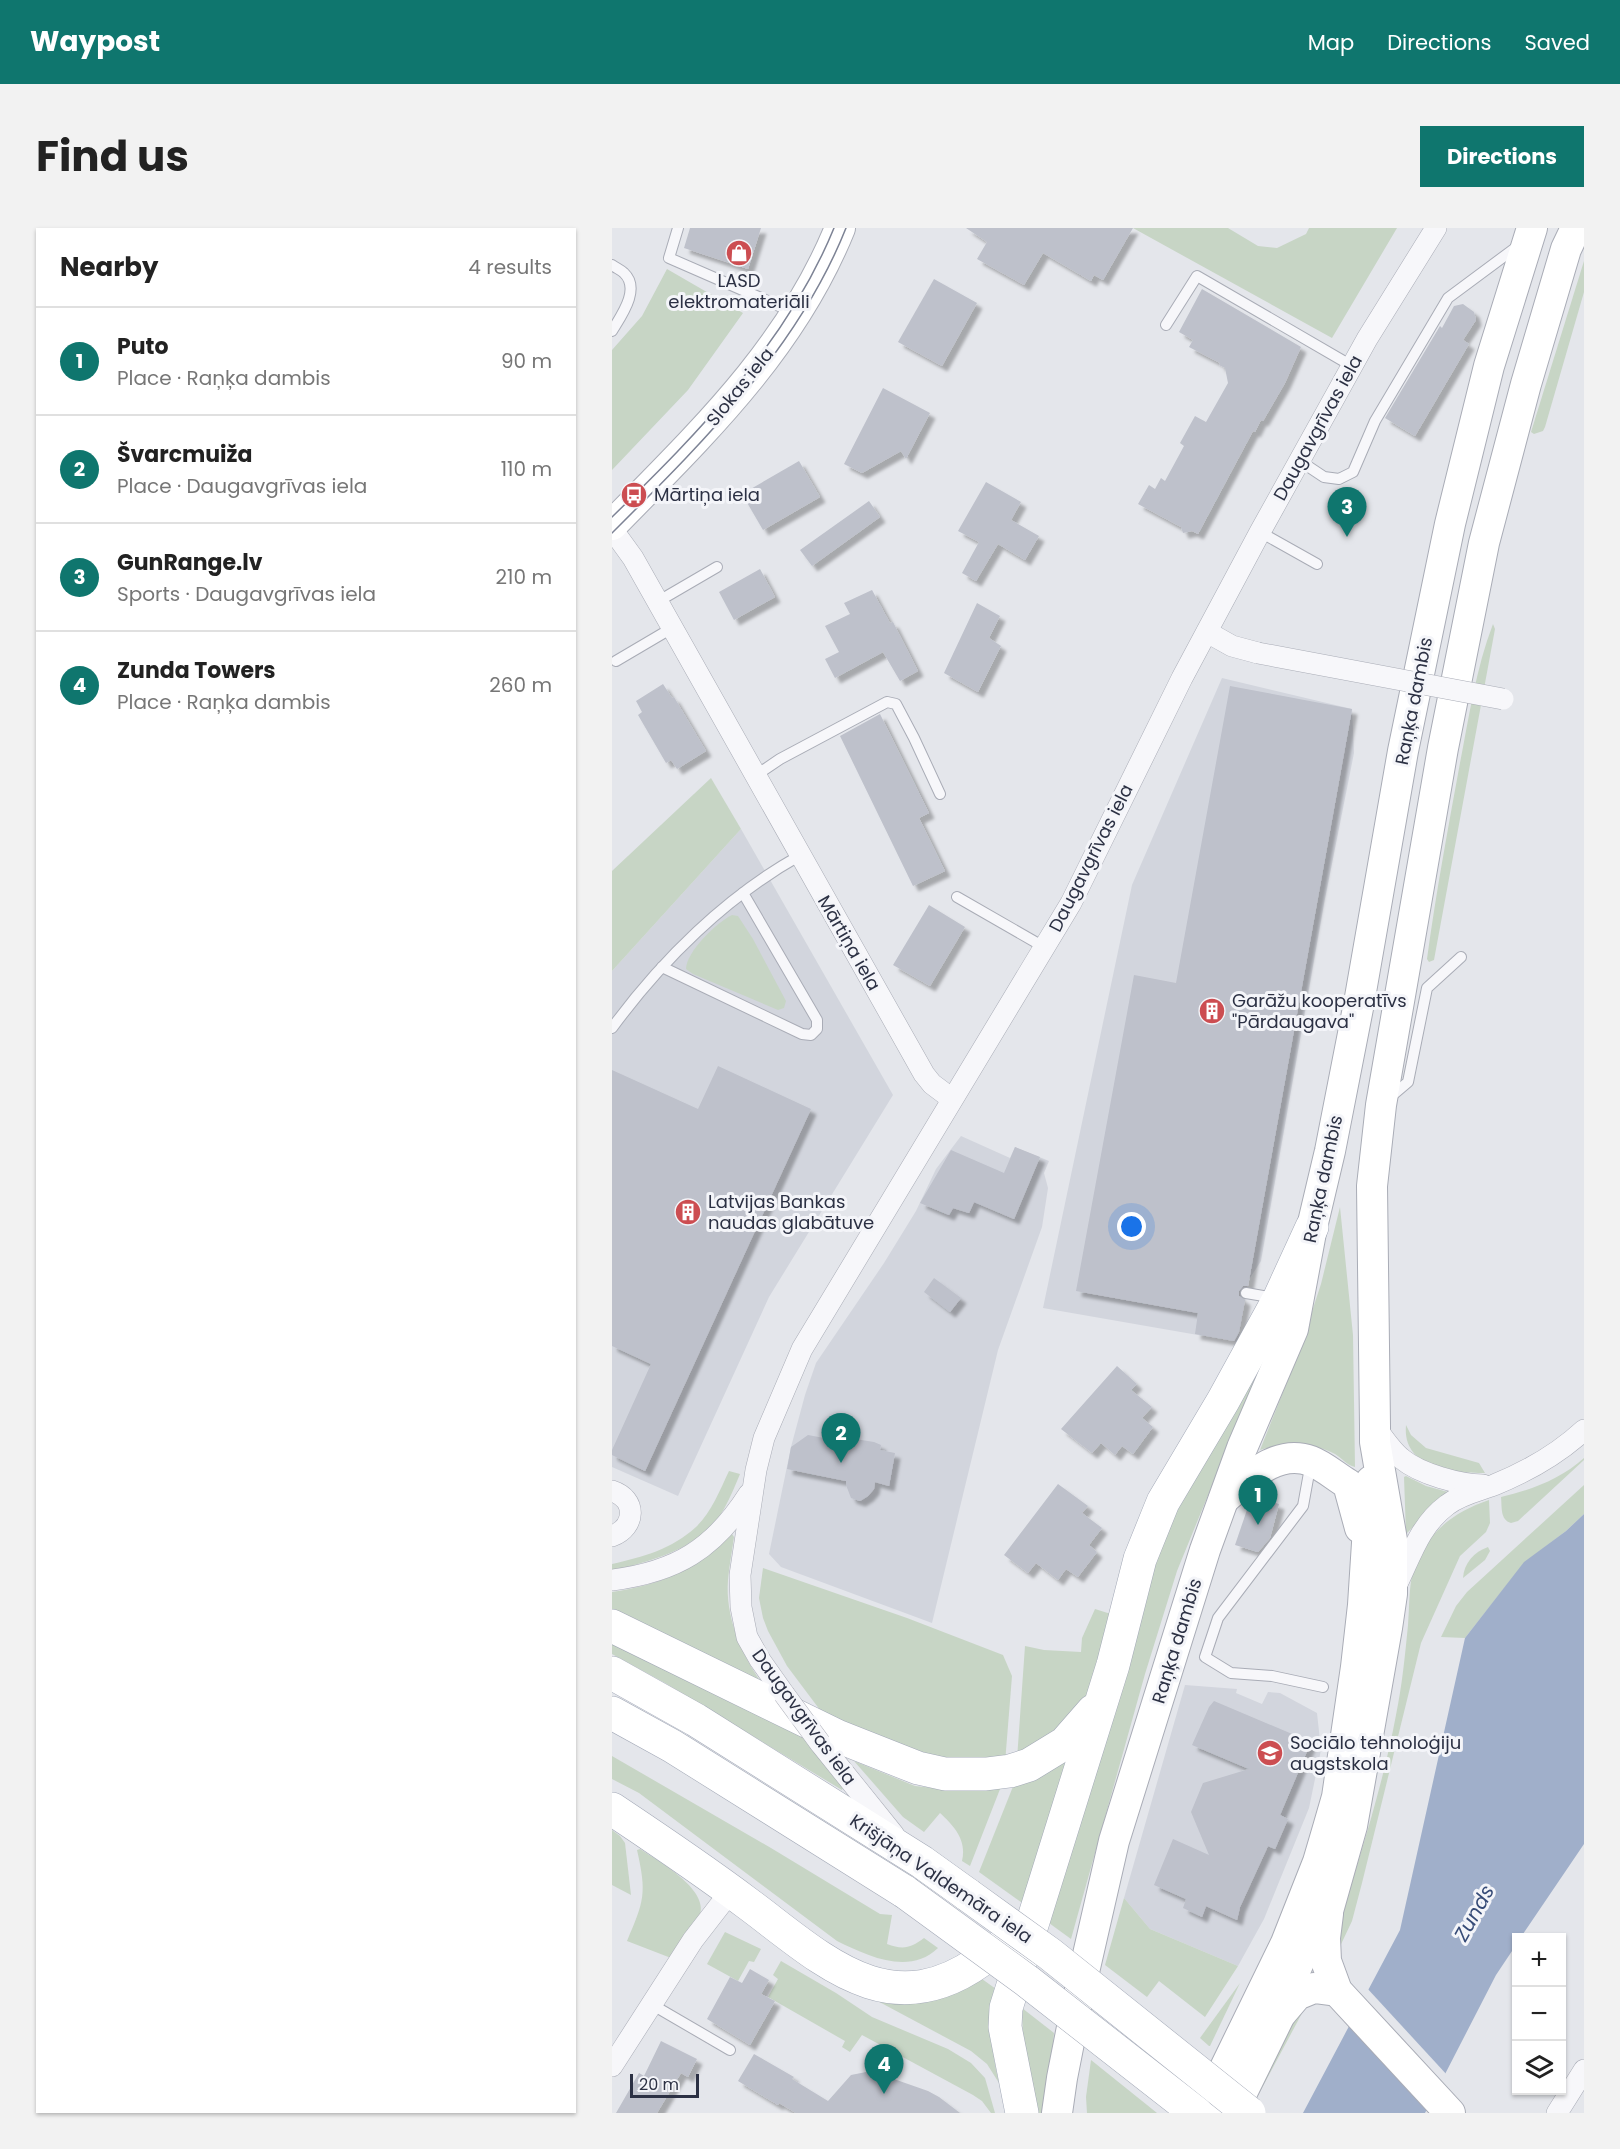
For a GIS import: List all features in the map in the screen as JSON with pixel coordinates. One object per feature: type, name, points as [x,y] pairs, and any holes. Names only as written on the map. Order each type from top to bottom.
[{"type":"main road","name":"Slokas iela","points":[[612,527],[729,404],[796,313],[816,280],[840,228]]},
{"type":"main road","name":"Raņķa dambis","points":[[1057,2113],[1062,2078],[1114,1841],[1222,1501],[1293,1329],[1343,1083],[1403,751],[1450,524],[1489,366],[1530,233]]},
{"type":"main road","name":"Raņķa dambis","points":[[1203,2113],[1286,1943],[1318,1862],[1337,1797],[1363,1605],[1375,1434],[1372,1185],[1381,1105],[1443,748],[1484,543],[1526,384],[1571,239]]},
{"type":"main road","points":[[1022,2113],[1005,2027],[1006,2008],[1113,1665],[1140,1560],[1163,1502],[1223,1401],[1279,1299],[1312,1227]]},
{"type":"main road","name":"Raņķa dambis","points":[[1280,2014],[1288,1987],[1314,1928],[1328,1911],[1352,1826],[1392,1594],[1392,1540],[1375,1434]]},
{"type":"main road","points":[[1222,1501],[1256,1472],[1272,1462],[1294,1458],[1312,1461],[1348,1484],[1365,1552]]},
{"type":"main road","points":[[612,1626],[837,1736],[918,1768],[945,1774],[986,1774],[1010,1771],[1029,1765],[1065,1743],[1101,1703]]},
{"type":"main road","name":"Krišjāņa Valdemāra iela","points":[[612,1673],[696,1720],[917,1859],[1050,1954],[1249,2113]]},
{"type":"main road","name":"Krišjāņa Valdemāra iela","points":[[612,1713],[672,1746],[905,1892],[1027,1981],[1196,2113]]},
{"type":"main road","points":[[612,1809],[731,1891],[833,1966],[864,1981],[908,1988],[926,1986],[961,1974],[1006,1943],[1034,1916]]},
{"type":"main road","points":[[1328,1911],[1325,1938],[1326,1962],[1337,1990],[1450,2113]]},
{"type":"main road","points":[[1232,2113],[1280,2014],[1297,1995],[1314,1988],[1337,1990]]},
{"type":"main road","points":[[1062,2078],[1063,2113]]},
{"type":"street","name":"Daugavgrīvas iela","points":[[917,1859],[820,1743],[760,1660],[747,1636],[741,1607],[740,1575],[753,1488],[764,1438],[802,1349],[1071,903],[1182,678],[1260,532],[1352,366],[1436,228]]},
{"type":"street","name":"Mārtiņa iela","points":[[612,527],[633,558],[924,1074],[932,1084],[952,1099]]},
{"type":"street","points":[[1206,632],[1232,646],[1258,653],[1503,699]]},
{"type":"street","points":[[1392,1594],[1410,1552],[1435,1517],[1448,1504],[1556,1454],[1584,1430]]},
{"type":"street","points":[[1375,1434],[1405,1462],[1419,1469],[1466,1485],[1493,1485]]},
{"type":"street","name":"Daugavgrīvas iela","points":[[612,1580],[664,1569],[691,1556],[717,1536],[738,1512],[753,1488]]},
{"type":"street","points":[[612,1491],[622,1496],[629,1506],[631,1515],[625,1529],[612,1536]]},
{"type":"street","points":[[612,2066],[679,1962],[731,1891]]},
{"type":"street","points":[[1557,2113],[1584,2070]]},
{"type":"lane","points":[[678,228],[669,258],[796,313]]},
{"type":"lane","points":[[1300,461],[1324,477],[1339,479],[1353,472],[1375,421],[1448,298],[1530,233]]},
{"type":"lane","points":[[612,265],[626,275],[630,287],[628,305],[612,331]]},
{"type":"lane","points":[[1166,325],[1197,276],[1352,366]]},
{"type":"lane","points":[[1260,532],[1317,564]]},
{"type":"lane","points":[[657,602],[717,567]]},
{"type":"lane","points":[[616,661],[672,628]]},
{"type":"lane","points":[[755,776],[780,759],[887,702],[896,704],[940,794]]},
{"type":"lane","points":[[612,1028],[662,968],[707,922],[766,875],[799,856]]},
{"type":"lane","points":[[662,968],[802,1034],[811,1035],[817,1029],[817,1020],[743,893]]},
{"type":"lane","points":[[957,897],[1044,947]]},
{"type":"lane","points":[[1381,1105],[1408,1082],[1427,988],[1461,957]]},
{"type":"lane","points":[[1246,1293],[1279,1299]]},
{"type":"lane","points":[[1312,1461],[1304,1506],[1218,1618],[1205,1658],[1231,1673],[1272,1676],[1323,1687]]},
{"type":"lane","points":[[651,2004],[730,2050]]},
{"type":"shaded area","name":"Garāžu kooperatīvs \"Pārdaugava\"","points":[[1222,678],[1352,709],[1354,753],[1324,904],[1261,1261],[1248,1281],[1238,1342],[1043,1308],[1132,885]]},
{"type":"shaded area","points":[[741,829],[893,1095],[769,1297],[678,1496],[612,1467],[612,971]]},
{"type":"shaded area","points":[[961,1136],[1010,1158],[1015,1147],[1049,1161],[1044,1173],[1048,1188],[1042,1227],[998,1350],[932,1623],[781,1567],[769,1554],[791,1447],[816,1363],[884,1263],[916,1211],[936,1169]]},
{"type":"shaded area","points":[[1185,1685],[1237,1689],[1236,1693],[1262,1704],[1268,1692],[1280,1693],[1317,1713],[1321,1750],[1309,1808],[1264,1919],[1238,1966],[1150,1929],[1124,1898]]},
{"type":"green space","points":[[1133,228],[1228,228],[1258,246],[1277,248],[1306,234],[1309,228],[1397,228],[1332,338]]},
{"type":"green space","points":[[1584,261],[1584,292],[1545,427],[1543,431],[1534,434],[1531,432]]},
{"type":"green space","points":[[667,269],[743,313],[688,390],[612,470],[612,350],[642,316]]},
{"type":"green space","points":[[1493,624],[1495,629],[1434,960],[1429,962],[1427,959],[1434,910],[1477,675]]},
{"type":"green space","points":[[711,778],[741,829],[612,971],[612,871]]},
{"type":"green space","points":[[732,915],[738,916],[753,939],[786,1001],[784,1008],[778,1010],[686,969],[691,954],[703,938]]},
{"type":"green space","points":[[1340,1207],[1353,1335],[1355,1467],[1335,1454],[1307,1445],[1288,1444],[1260,1450],[1297,1357],[1321,1284]]},
{"type":"green space","points":[[1265,1356],[1177,1571],[1145,1674],[1071,1939],[1049,1923],[1135,1613],[1171,1521],[1210,1448]]},
{"type":"green space","points":[[1406,1425],[1411,1435],[1426,1448],[1479,1463],[1485,1473],[1444,1469],[1421,1459],[1412,1451],[1407,1439]]},
{"type":"green space","points":[[1584,1458],[1518,1521],[1511,1523],[1505,1519],[1502,1513],[1501,1497],[1545,1483],[1566,1472]]},
{"type":"green space","points":[[729,1471],[740,1474],[724,1509],[702,1534],[675,1551],[612,1571],[612,1564],[657,1551],[687,1535],[711,1508]]},
{"type":"green space","points":[[1404,1477],[1426,1486],[1448,1492],[1406,1534]]},
{"type":"green space","points":[[1584,1485],[1584,1514],[1524,1563],[1465,1638],[1441,1637],[1456,1606],[1467,1592]]},
{"type":"green space","points":[[1489,1500],[1490,1523],[1486,1532],[1460,1556],[1421,1643],[1352,1921],[1335,1957],[1332,1948],[1390,1745],[1400,1693],[1411,1582],[1415,1565],[1424,1547],[1439,1529],[1467,1509]]},
{"type":"green space","points":[[732,1534],[734,1537],[728,1580],[729,1607],[741,1646],[761,1682],[612,1613],[612,1592],[647,1585],[676,1574],[702,1558]]},
{"type":"green space","points":[[1488,1547],[1490,1551],[1485,1560],[1463,1578],[1465,1568],[1471,1559]]},
{"type":"green space","points":[[763,1568],[907,1618],[1003,1655],[1012,1676],[1005,1763],[943,1768],[820,1710],[787,1666],[768,1631],[759,1598]]},
{"type":"green space","points":[[1095,1609],[1114,1615],[1086,1698],[1070,1721],[1017,1759],[1025,1646],[1044,1650],[1081,1652],[1082,1638]]},
{"type":"green space","points":[[612,1637],[800,1733],[843,1787],[842,1790],[665,1683],[612,1654]]},
{"type":"green space","points":[[1072,1745],[1025,1905],[979,1872],[1014,1784]]},
{"type":"green space","points":[[612,1756],[880,1914],[892,1915],[887,1944],[907,1947],[924,1938],[938,1948],[914,1961],[901,1962],[875,1957],[837,1941],[639,1793],[612,1779]]},
{"type":"green space","points":[[854,1761],[915,1786],[944,1789],[1002,1784],[970,1866],[962,1861],[963,1846],[958,1834],[940,1813],[924,1832],[903,1817]]},
{"type":"green space","points":[[612,1830],[625,1843],[631,1895],[612,1885]]},
{"type":"green space","points":[[640,1849],[680,1876],[697,1895],[701,1905],[698,1920],[671,1958],[627,1941],[642,1897],[642,1877],[637,1850]]},
{"type":"green space","points":[[1124,1898],[1150,1929],[1238,1966],[1205,2017],[1159,1981],[1147,1997],[1105,1965]]},
{"type":"green space","points":[[725,1932],[761,1949],[754,1962],[749,1961],[738,1981],[707,1964]]},
{"type":"green space","points":[[781,1961],[872,2017],[948,2049],[971,2063],[985,2078],[995,2113],[991,2113],[982,2101],[973,2095],[862,2035],[850,2052],[842,2047],[845,2041],[768,1997],[778,1979],[773,1975]]},
{"type":"green space","points":[[982,1979],[996,1989],[993,2036],[999,2083],[987,2064],[971,2051],[857,1990]]},
{"type":"green space","points":[[1240,1983],[1210,2046],[1209,2046],[1200,2038]]},
{"type":"green space","points":[[1308,2002],[1255,2101],[1249,2113],[1293,2017]]},
{"type":"green space","points":[[1022,2008],[1054,2033],[1047,2113],[1036,2113],[1023,2039]]},
{"type":"green space","points":[[1091,2060],[1157,2113],[1087,2113],[1086,2097]]},
{"type":"water","name":"Zunds","points":[[1584,1514],[1584,1844],[1524,1933],[1512,1933],[1512,1951],[1496,1975],[1425,2113],[1303,2113],[1400,1930],[1465,1638],[1524,1562],[1566,1531]]},
{"type":"pier","points":[[1366,1987],[1448,2076],[1428,2112],[1347,2024]]},
{"type":"building","points":[[690,228],[761,228],[748,269],[684,248]]},
{"type":"building","points":[[966,228],[1133,228],[1103,280],[1094,275],[1091,281],[1043,253],[1024,285],[977,259],[987,242]]},
{"type":"building","points":[[934,279],[977,303],[942,366],[898,342]]},
{"type":"building","points":[[1202,289],[1301,347],[1285,383],[1263,421],[1261,420],[1255,432],[1253,431],[1198,534],[1192,531],[1183,533],[1181,527],[1138,504],[1149,485],[1155,489],[1161,478],[1165,481],[1184,446],[1180,443],[1195,416],[1206,422],[1228,383],[1225,368],[1189,347],[1193,340],[1179,332]]},
{"type":"building","points":[[1463,304],[1474,312],[1476,320],[1463,340],[1469,344],[1415,436],[1385,418],[1440,326],[1442,328],[1454,306]]},
{"type":"building","points":[[883,388],[930,413],[906,459],[901,451],[862,473],[844,464]]},
{"type":"building","points":[[799,461],[820,497],[763,530],[742,494]]},
{"type":"building","points":[[986,482],[1021,502],[1011,520],[1039,536],[1025,560],[998,544],[976,581],[962,573],[979,542],[958,531]]},
{"type":"building","points":[[869,501],[880,517],[812,566],[800,550]]},
{"type":"building","points":[[760,569],[775,597],[734,620],[719,592]]},
{"type":"building","points":[[872,590],[890,623],[893,622],[918,671],[900,681],[883,652],[835,678],[825,659],[839,652],[825,626],[850,614],[844,603]]},
{"type":"building","points":[[977,603],[1000,616],[989,638],[1001,646],[978,692],[944,673]]},
{"type":"building","points":[[663,684],[672,698],[674,697],[706,751],[677,769],[671,760],[666,763],[638,715],[642,712],[636,701]]},
{"type":"building","name":"Garāžu kooperatīvs \"Pārdaugava\"","points":[[1230,686],[1352,709],[1248,1286],[1243,1286],[1239,1291],[1239,1296],[1245,1300],[1239,1332],[1234,1341],[1195,1334],[1198,1313],[1076,1291],[1134,975],[1176,983]]},
{"type":"building","points":[[880,714],[929,813],[919,818],[945,871],[913,886],[840,736]]},
{"type":"building","points":[[929,905],[965,927],[930,986],[893,965]]},
{"type":"building","name":"Latvijas Bankas naudas glabātuve","points":[[718,1066],[811,1109],[645,1471],[612,1455],[612,1450],[651,1364],[612,1346],[612,1070],[698,1109]]},
{"type":"building","points":[[1015,1147],[1040,1157],[1014,1219],[974,1202],[969,1213],[953,1208],[949,1215],[920,1203],[951,1150],[1004,1173]]},
{"type":"building","points":[[934,1278],[961,1298],[950,1312],[924,1292]]},
{"type":"building","points":[[1117,1366],[1137,1384],[1131,1390],[1152,1407],[1142,1418],[1153,1427],[1133,1454],[1122,1446],[1115,1455],[1101,1443],[1092,1453],[1061,1429]]},
{"type":"building","points":[[808,1435],[829,1439],[830,1435],[874,1442],[881,1445],[880,1450],[895,1453],[889,1486],[875,1482],[874,1489],[860,1501],[851,1498],[846,1481],[787,1469],[791,1447]]},
{"type":"building","points":[[1058,1484],[1088,1506],[1082,1513],[1102,1528],[1089,1545],[1097,1552],[1078,1577],[1066,1569],[1058,1580],[1036,1563],[1028,1573],[1004,1555]]},
{"type":"building","points":[[1254,1496],[1279,1504],[1270,1538],[1258,1552],[1235,1545],[1251,1498]]},
{"type":"building","points":[[1214,1701],[1311,1742],[1280,1815],[1288,1819],[1275,1849],[1268,1846],[1240,1907],[1237,1920],[1206,1906],[1202,1917],[1183,1908],[1186,1899],[1154,1885],[1173,1839],[1209,1855],[1191,1812],[1203,1783],[1249,1769],[1192,1745]]},
{"type":"building","points":[[750,1969],[769,1980],[761,1994],[775,2001],[750,2045],[707,2019],[730,1977],[742,1983]]},
{"type":"building","points":[[661,2041],[697,2059],[688,2077],[681,2073],[657,2113],[616,2113],[639,2073],[644,2076]]},
{"type":"building","points":[[754,2054],[794,2077],[792,2079],[828,2101],[851,2075],[871,2071],[928,2091],[960,2113],[796,2113],[738,2081]]},
{"type":"tram line","points":[[612,517],[708,419],[766,348],[792,310],[815,270],[834,228]]},
{"type":"tram line","points":[[612,533],[713,429],[775,354],[802,314],[826,272],[846,228]]},
{"type":"place","name":"LASD elektromateriāli","points":[[739,253]]},
{"type":"place","name":"Mārtiņa iela","points":[[634,495]]},
{"type":"place","name":"GunRange.lv","points":[[1347,537]]},
{"type":"place","name":"Garāžu kooperatīvs \"Pārdaugava\"","points":[[1212,1011]]},
{"type":"place","name":"Latvijas Bankas naudas glabātuve","points":[[688,1212]]},
{"type":"place","name":"Švarcmuiža","points":[[841,1463]]},
{"type":"place","name":"Puto","points":[[1258,1525]]},
{"type":"place","name":"Sociālo tehnoloģiju augstskola","points":[[1270,1753]]},
{"type":"place","name":"Zunda Towers","points":[[884,2094]]}]
